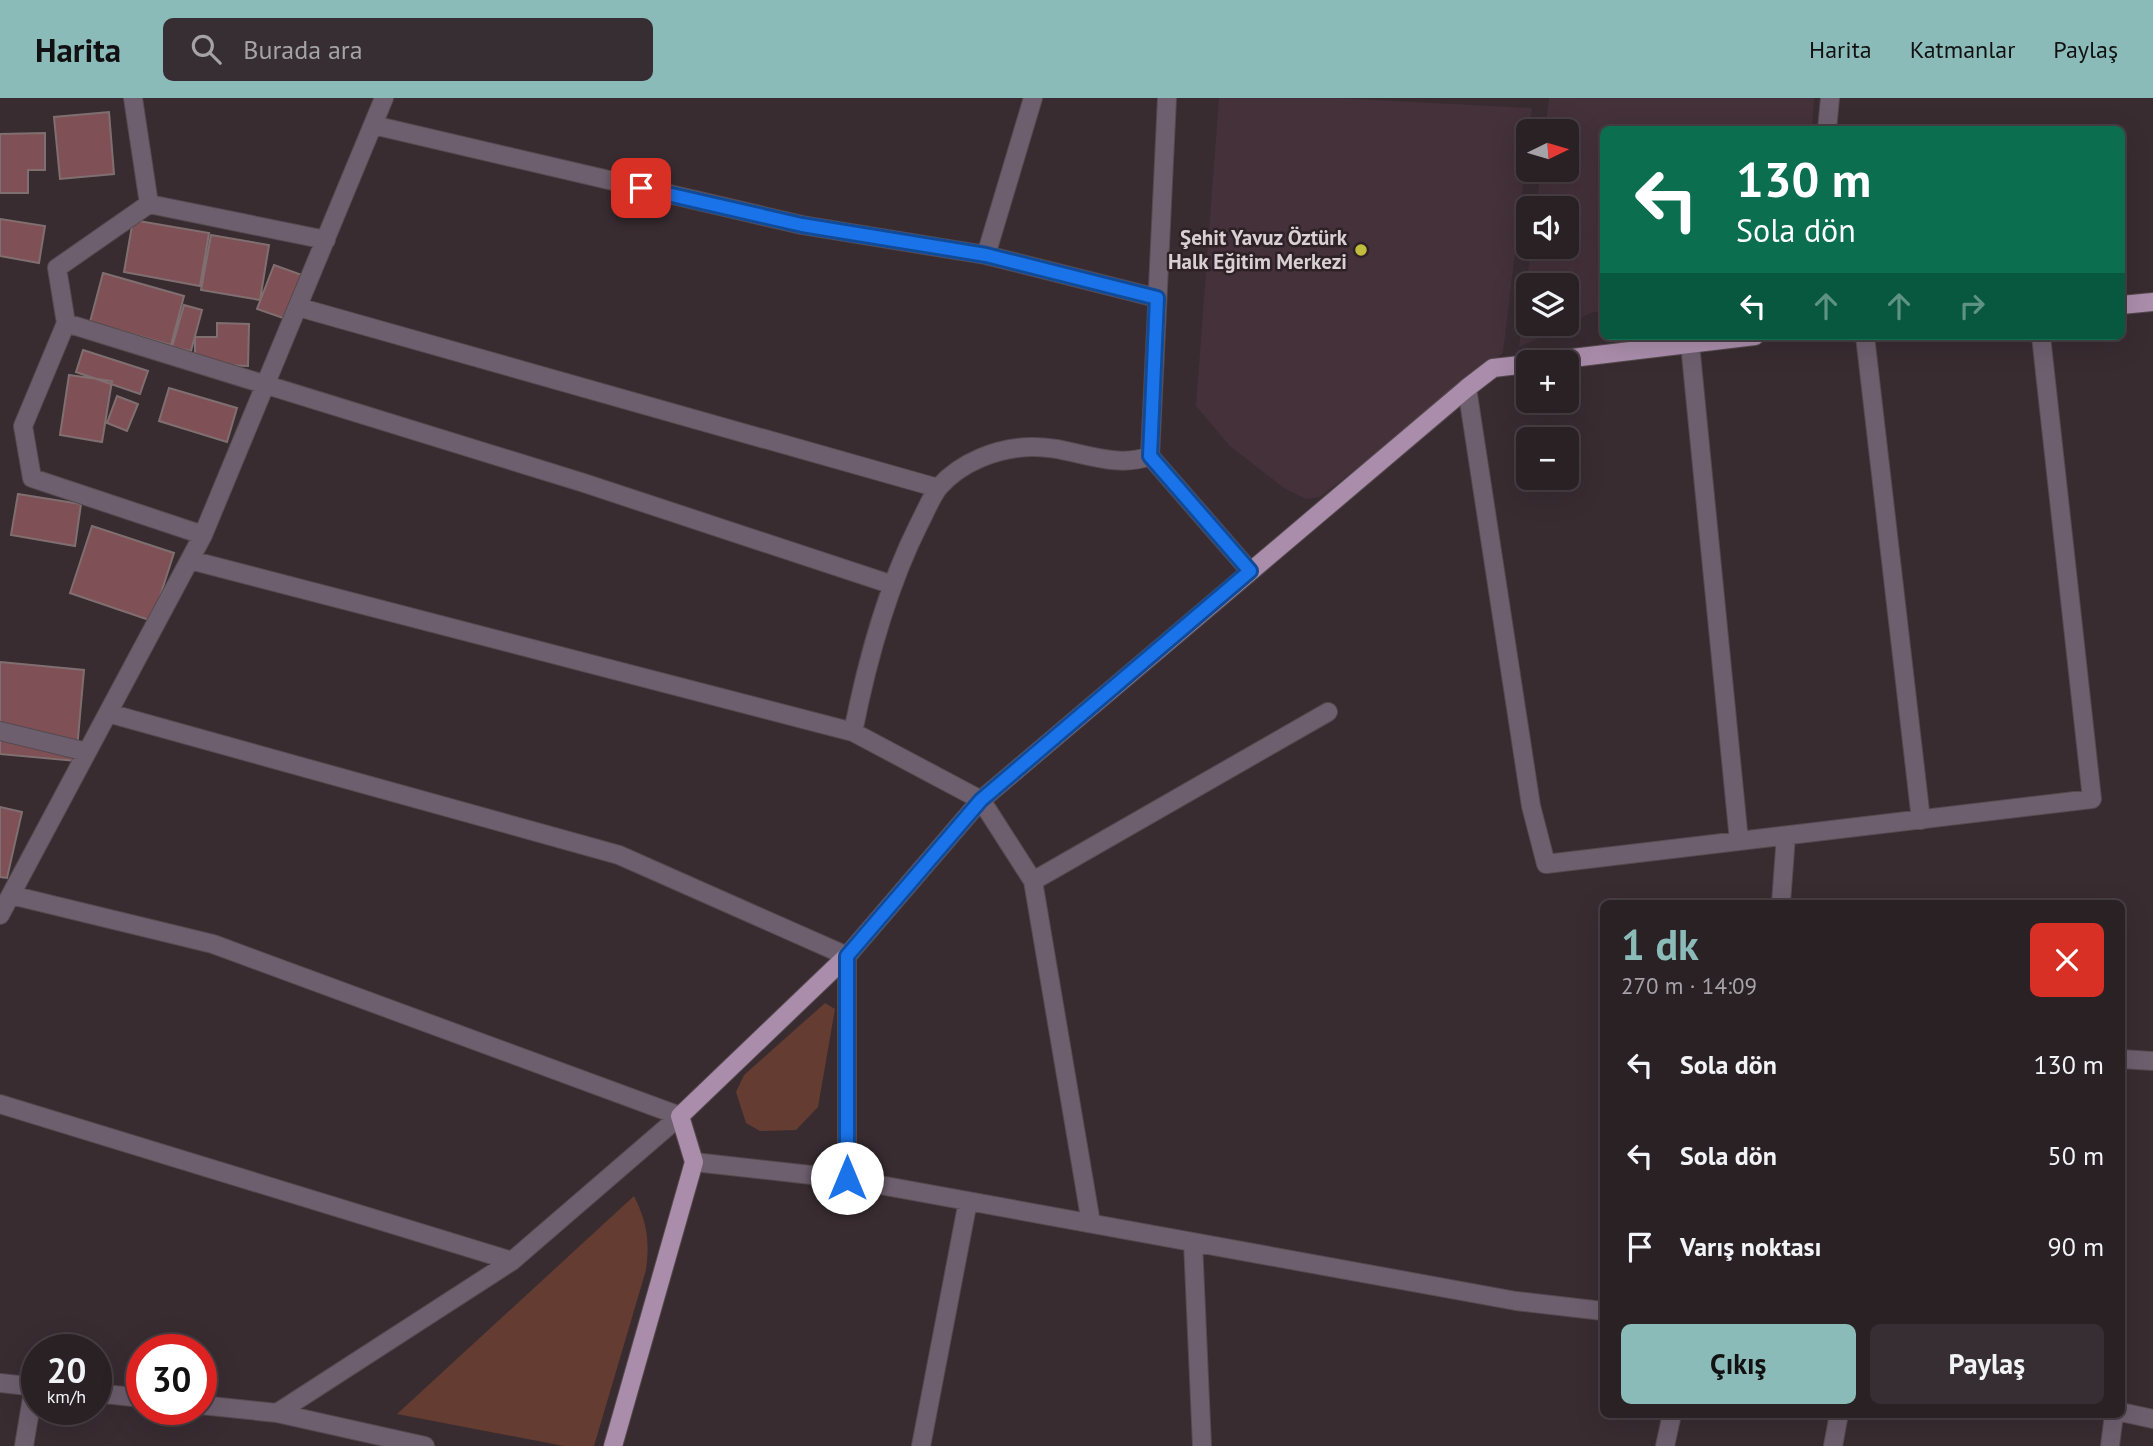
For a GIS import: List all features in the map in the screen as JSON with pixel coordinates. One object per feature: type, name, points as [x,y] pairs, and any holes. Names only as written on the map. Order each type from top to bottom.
[{"type":"main road","points":[[2125,305],[2153,302]]},
{"type":"main road","points":[[1579,357],[1722,340]]},
{"type":"main road","points":[[613,1446],[694,1161],[680,1116],[847,956],[981,800],[1467,388],[1493,368],[1516,365]]},
{"type":"street","points":[[133,98],[149,204]]},
{"type":"street","points":[[0,915],[203,536],[384,98]]},
{"type":"street","points":[[986,255],[1033,98]]},
{"type":"street","points":[[1167,98],[1150,456],[1250,571]]},
{"type":"street","points":[[1827,126],[1830,98]]},
{"type":"street","points":[[373,125],[802,225],[986,255],[1157,298]]},
{"type":"street","points":[[203,536],[32,478],[23,426],[66,323],[57,268],[149,204],[326,240]]},
{"type":"street","points":[[298,307],[938,488]]},
{"type":"street","points":[[66,323],[584,483],[893,585]]},
{"type":"street","points":[[1865,340],[1922,820]]},
{"type":"street","points":[[1467,388],[1531,806],[1546,864],[2092,799],[2041,340]]},
{"type":"street","points":[[1690,344],[1739,841]]},
{"type":"street","points":[[853,732],[863,682],[893,585],[938,488],[968,464],[1006,449],[1048,446],[1120,462],[1150,456]]},
{"type":"street","points":[[190,560],[853,732],[981,800],[1033,881],[1091,1223]]},
{"type":"street","points":[[108,712],[619,855],[847,956],[847,1178]]},
{"type":"street","points":[[1033,881],[1328,712]]},
{"type":"street","points":[[0,731],[87,752]]},
{"type":"street","points":[[1782,900],[1786,836]]},
{"type":"street","points":[[11,895],[213,944],[680,1116],[512,1261],[277,1413]]},
{"type":"street","points":[[2125,1059],[2153,1061]]},
{"type":"street","points":[[0,1104],[512,1261]]},
{"type":"street","points":[[694,1161],[847,1178],[1516,1301],[1600,1311]]},
{"type":"street","points":[[920,1446],[968,1200]]},
{"type":"street","points":[[1193,1242],[1202,1446]]},
{"type":"street","points":[[0,1383],[21,1385]]},
{"type":"street","points":[[217,1407],[277,1413],[425,1446]]},
{"type":"street","points":[[2125,1413],[2153,1419]]},
{"type":"street","points":[[1665,1446],[1671,1418]]},
{"type":"street","points":[[1833,1446],[1838,1418]]},
{"type":"street","points":[[2110,1446],[2113,1418]]},
{"type":"street","points":[[24,1446],[28,1425]]},
{"type":"shaded area","name":"Şehit Yavuz Öztürk Halk Eğitim Merkezi","points":[[1219,98],[1335,98],[1532,108],[1531,119],[1516,119],[1516,182],[1523,182],[1522,196],[1516,196],[1516,243],[1503,353],[1320,497],[1306,499],[1284,488],[1230,446],[1196,406]]},
{"type":"shaded area","points":[[1549,98],[1814,98],[1812,126],[1600,126],[1600,311],[1579,319],[1579,273],[1528,273],[1530,259],[1579,259],[1579,196],[1538,196],[1539,182],[1579,182],[1579,119],[1546,119]]},
{"type":"shaded area","points":[[1520,336],[1542,336],[1519,347]]},
{"type":"shaded area","points":[[825,1003],[835,1009],[818,1107],[796,1130],[760,1131],[746,1123],[736,1092],[744,1075]]},
{"type":"shaded area","points":[[634,1196],[646,1232],[646,1270],[594,1446],[564,1446],[397,1414]]},
{"type":"building","points":[[109,112],[114,174],[60,179],[54,117]]},
{"type":"building","points":[[45,133],[45,170],[28,170],[28,193],[0,193],[0,134]]},
{"type":"building","points":[[0,219],[45,226],[39,263],[0,256]]},
{"type":"building","points":[[133,220],[209,233],[200,286],[124,272]]},
{"type":"building","points":[[211,235],[269,245],[260,300],[201,290]]},
{"type":"building","points":[[274,265],[302,275],[286,319],[257,309]]},
{"type":"building","points":[[103,273],[184,296],[171,345],[90,322]]},
{"type":"building","points":[[184,305],[202,310],[191,351],[172,347]]},
{"type":"building","points":[[217,323],[249,324],[248,366],[195,364],[195,337],[217,337]]},
{"type":"building","points":[[83,350],[148,371],[140,394],[76,372]]},
{"type":"building","points":[[69,375],[112,381],[102,442],[60,435]]},
{"type":"building","points":[[169,388],[237,408],[227,442],[159,421]]},
{"type":"building","points":[[117,396],[138,404],[127,431],[107,423]]},
{"type":"building","points":[[18,494],[81,504],[75,546],[11,535]]},
{"type":"building","points":[[92,526],[174,553],[152,621],[70,593]]},
{"type":"building","points":[[0,662],[84,670],[76,761],[0,754]]},
{"type":"building","points":[[0,807],[22,812],[7,878],[0,877]]},
{"type":"place","name":"Şehit Yavuz Öztürk Halk Eğitim Merkezi","points":[[1361,250]]},
{"type":"route","points":[[641,188],[802,225],[986,255],[1157,298],[1150,456],[1250,571],[981,800],[847,956],[847,1178]]}]
